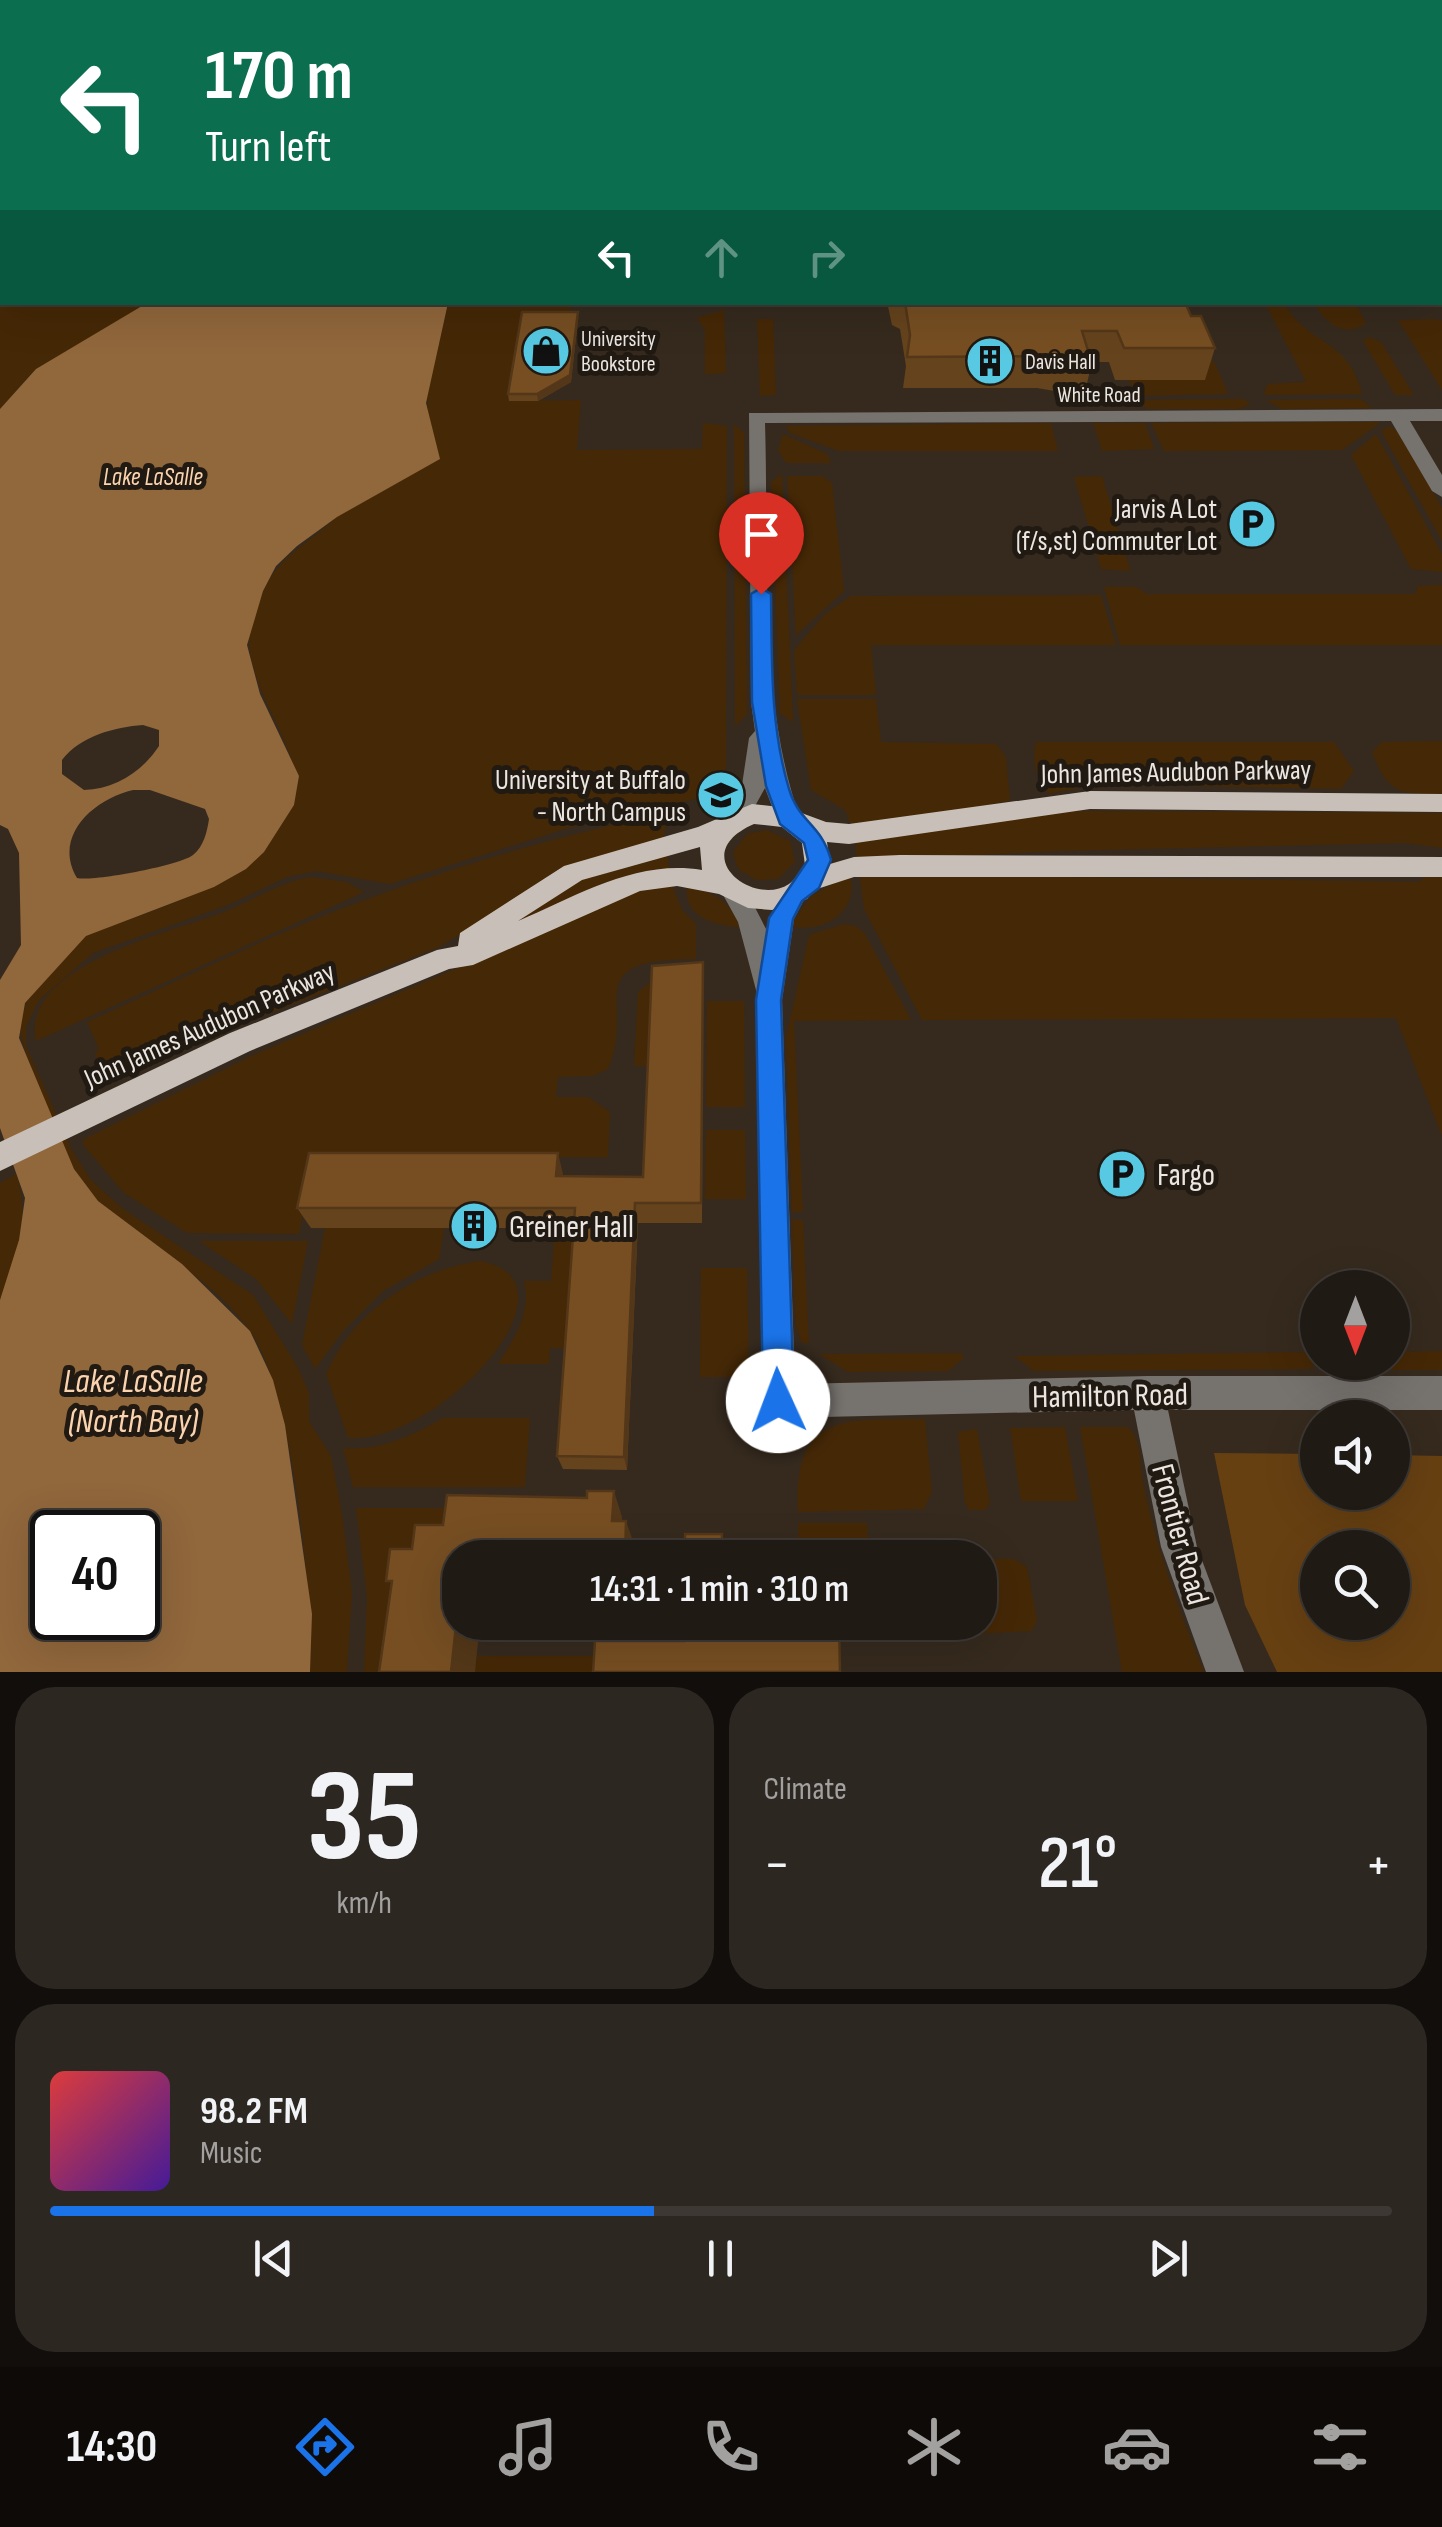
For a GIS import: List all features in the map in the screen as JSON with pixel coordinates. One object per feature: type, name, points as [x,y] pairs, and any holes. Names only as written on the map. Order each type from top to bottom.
[{"type":"main road","name":"John James Audubon Parkway","points":[[792,819],[824,832],[848,834],[1090,800],[1442,803]]},
{"type":"main road","points":[[802,888],[820,860],[817,845],[792,819],[761,813],[728,824],[710,856],[729,888],[766,900],[802,888],[854,867],[1433,865]]},
{"type":"main road","name":"John James Audubon Parkway","points":[[0,1157],[240,1042],[447,958],[570,874],[612,859],[684,845],[728,824]]},
{"type":"main road","name":"John James Audubon Parkway","points":[[447,958],[463,957],[637,881],[677,876],[729,888]]},
{"type":"street","points":[[1398,416],[1442,492]]},
{"type":"street","name":"White Road","points":[[764,718],[756,417],[1440,419]]},
{"type":"street","points":[[764,718],[777,786],[792,819]]},
{"type":"street","points":[[728,824],[754,786],[764,718]]},
{"type":"street","points":[[729,888],[751,921],[768,1000]]},
{"type":"street","points":[[768,1000],[781,918],[802,888]]},
{"type":"street","name":"Hamilton Road","points":[[768,1000],[778,1401],[1148,1393],[1442,1393]]},
{"type":"street","name":"Frontier Road","points":[[1148,1393],[1179,1547],[1226,1672]]},
{"type":"shaded area","name":"University at Buffalo - North Campus","points":[[0,305],[1442,305],[1442,1672],[0,1672]]},
{"type":"shaded area","points":[[0,305],[144,305],[29,376],[0,409]]},
{"type":"shaded area","points":[[448,305],[568,305],[572,307],[510,401],[581,400],[577,450],[702,449],[703,423],[727,426],[723,783],[709,796],[568,828],[390,884],[316,871],[287,877],[228,905],[93,953],[39,1000],[26,1027],[26,1046],[73,1152],[91,1180],[123,1209],[253,1295],[309,1393],[309,1421],[331,1456],[352,1593],[347,1672],[310,1672],[308,1595],[297,1495],[289,1445],[265,1360],[250,1331],[217,1294],[118,1218],[87,1189],[54,1125],[24,1047],[21,1019],[39,984],[86,935],[222,880],[258,852],[290,811],[296,790],[294,768],[253,668],[249,642],[253,616],[278,568],[350,504],[428,415],[427,394]]},
{"type":"shaded area","points":[[1266,305],[1285,305],[1304,327],[1338,352],[1356,376],[1362,394],[1264,395],[1267,384],[1306,382]]},
{"type":"shaded area","points":[[1315,305],[1356,305],[1366,323],[1343,329],[1324,317]]},
{"type":"shaded area","points":[[724,310],[726,373],[705,374],[705,330],[697,318]]},
{"type":"shaded area","points":[[757,319],[773,319],[776,395],[760,396]]},
{"type":"shaded area","points":[[1398,320],[1442,321],[1442,390]]},
{"type":"shaded area","points":[[1369,337],[1381,342],[1414,395],[1395,395],[1363,341]]},
{"type":"shaded area","points":[[1197,361],[1214,361],[1228,394],[1135,396],[1129,380],[1204,379]]},
{"type":"shaded area","points":[[1244,399],[1250,404],[1239,409],[1147,409],[1137,400]]},
{"type":"shaded area","points":[[1361,399],[1372,408],[1282,409],[1266,400]]},
{"type":"shaded area","points":[[1051,423],[1058,451],[839,451],[790,433],[786,426]]},
{"type":"shaded area","points":[[1093,423],[1145,423],[1154,449],[1102,451]]},
{"type":"shaded area","points":[[1151,423],[1380,423],[1342,450],[1164,451]]},
{"type":"shaded area","points":[[734,424],[744,433],[747,714],[735,726]]},
{"type":"shaded area","points":[[1389,426],[1398,432],[1442,508],[1442,541],[1381,431]]},
{"type":"shaded area","points":[[783,434],[827,454],[831,463],[786,463],[778,450]]},
{"type":"shaded area","points":[[1376,434],[1442,554],[1442,572],[1411,569],[1351,455]]},
{"type":"shaded area","points":[[782,474],[792,722],[780,713],[771,482]]},
{"type":"shaded area","points":[[787,476],[822,476],[832,483],[844,591],[796,635]]},
{"type":"shaded area","points":[[1102,476],[1129,571],[1101,569],[1074,477]]},
{"type":"shaded area","points":[[1442,585],[1442,645],[1120,645],[1104,587],[1136,587],[1147,594],[1415,594],[1418,586]]},
{"type":"shaded area","points":[[1101,595],[1116,645],[871,645],[876,695],[797,695],[794,650],[825,614],[851,596]]},
{"type":"shaded area","points":[[797,699],[876,699],[881,742],[996,744],[1006,757],[1010,801],[867,828],[851,825],[845,810],[811,790]]},
{"type":"shaded area","points":[[1442,741],[1442,794],[1397,789],[1384,776],[1372,752],[1382,742]]},
{"type":"shaded area","points":[[1036,742],[1334,742],[1354,771],[1341,789],[1097,784],[1049,794],[1036,768]]},
{"type":"shaded area","points":[[1073,811],[1442,813],[1442,848],[1405,843],[1057,851],[857,861],[855,841]]},
{"type":"shaded area","points":[[654,815],[666,821],[663,843],[581,862],[437,948],[237,1026],[105,1085],[95,1052],[99,1049],[87,1022],[264,941],[378,895],[515,851]]},
{"type":"shaded area","points":[[767,830],[790,841],[795,862],[778,879],[756,880],[738,869],[733,852],[747,834]]},
{"type":"shaded area","points":[[668,856],[669,869],[625,878],[506,930],[556,889],[632,861]]},
{"type":"shaded area","points":[[864,874],[1418,882],[1425,877],[1442,877],[1442,1136],[1396,1018],[922,1020],[864,909],[860,879]]},
{"type":"shaded area","points":[[310,877],[346,882],[364,892],[36,1041],[37,1014],[51,991],[75,972],[139,941]]},
{"type":"shaded area","points":[[845,877],[851,879],[851,891],[843,911],[825,924],[790,926],[811,896]]},
{"type":"shaded area","points":[[672,885],[682,910],[696,924],[696,959],[659,961],[635,967],[623,976],[618,989],[615,1045],[608,1069],[593,1076],[558,1077],[556,1097],[588,1097],[610,1112],[608,1157],[373,1157],[313,1167],[299,1234],[187,1233],[124,1193],[84,1146],[82,1140],[251,1056],[640,890]]},
{"type":"shaded area","points":[[687,886],[720,899],[740,927],[711,922],[695,912],[687,897]]},
{"type":"shaded area","points":[[844,924],[856,926],[865,934],[911,1020],[794,1021],[803,1212],[792,1212],[786,1038],[809,935]]},
{"type":"shaded area","points":[[657,977],[651,1066],[634,1066],[638,992]]},
{"type":"shaded area","points":[[707,1001],[744,1001],[745,1107],[706,1107]]},
{"type":"shaded area","points":[[706,1130],[745,1130],[746,1199],[705,1199]]},
{"type":"shaded area","points":[[16,1174],[22,1222],[0,1300],[0,1183]]},
{"type":"shaded area","points":[[792,1220],[803,1220],[809,1344],[801,1342],[796,1326]]},
{"type":"shaded area","points":[[325,1228],[444,1228],[439,1259],[383,1291],[343,1331],[315,1369],[302,1345]]},
{"type":"shaded area","points":[[555,1228],[580,1228],[572,1348],[550,1348],[549,1364],[498,1364],[524,1314],[524,1281],[551,1281]]},
{"type":"shaded area","points":[[199,1241],[308,1241],[292,1324],[256,1279]]},
{"type":"shaded area","points":[[480,1261],[509,1275],[518,1298],[510,1327],[489,1359],[458,1390],[422,1416],[384,1433],[348,1438],[326,1374],[337,1352],[388,1298],[432,1274]]},
{"type":"shaded area","points":[[701,1268],[747,1268],[749,1377],[700,1377]]},
{"type":"shaded area","points":[[1442,1351],[1442,1370],[1410,1370],[1410,1352]]},
{"type":"shaded area","points":[[1300,1352],[1300,1369],[1034,1371],[1014,1356]]},
{"type":"shaded area","points":[[961,1353],[964,1358],[948,1371],[848,1372],[819,1354]]},
{"type":"shaded area","points":[[443,1418],[530,1418],[525,1487],[353,1487],[343,1448],[395,1441]]},
{"type":"shaded area","points":[[925,1419],[932,1492],[924,1509],[798,1512],[804,1455],[815,1438],[848,1422]]},
{"type":"shaded area","points":[[1065,1427],[1078,1501],[1021,1501],[1010,1428]]},
{"type":"shaded area","points":[[1080,1427],[1128,1427],[1136,1438],[1160,1552],[1204,1672],[1122,1672]]},
{"type":"shaded area","points":[[977,1429],[990,1503],[986,1510],[969,1510],[965,1503],[958,1432]]},
{"type":"shaded area","points":[[1214,1453],[1300,1454],[1300,1510],[1410,1510],[1410,1455],[1442,1456],[1442,1672],[1277,1672],[1245,1605]]},
{"type":"shaded area","points":[[356,1508],[444,1508],[437,1570],[410,1672],[364,1672],[367,1596]]},
{"type":"shaded area","points":[[798,1523],[867,1523],[868,1540],[798,1540]]},
{"type":"shaded area","points":[[997,1559],[1014,1559],[1027,1567],[1037,1620],[1032,1631],[997,1633]]},
{"type":"shaded area","points":[[477,1656],[605,1656],[605,1672],[475,1672]]},
{"type":"water","name":"Lake LaSalle","points":[[144,305],[448,305],[426,403],[440,459],[337,517],[297,546],[276,566],[263,591],[247,645],[260,694],[299,776],[294,805],[264,852],[246,869],[214,887],[86,936],[25,1003],[19,1038],[74,1169],[98,1201],[182,1264],[250,1331],[273,1380],[285,1425],[312,1614],[310,1672],[0,1672],[0,1300],[19,1240],[25,1198],[0,1128],[0,980],[21,945],[19,853],[8,829],[0,825],[0,409],[36,369]],"holes":[[[143,725],[159,730],[159,746],[127,777],[106,786],[84,790],[62,774],[62,760],[70,752],[88,739],[110,731]],[[150,790],[205,809],[209,819],[200,847],[185,859],[155,868],[77,878],[70,848],[81,822],[118,795]]]},
{"type":"building","points":[[905,305],[1186,305],[1191,316],[1201,316],[1215,348],[1124,348],[1117,331],[1082,331],[1092,364],[1044,356],[907,357],[910,335]]},
{"type":"building","name":"University Bookstore","points":[[522,312],[578,312],[570,375],[537,394],[508,394]]},
{"type":"building","name":"Greiner Hall","points":[[703,962],[701,1203],[635,1203],[624,1457],[557,1456],[575,1208],[297,1208],[309,1153],[558,1153],[556,1176],[643,1177],[652,966]]},
{"type":"building","points":[[587,1491],[614,1491],[612,1521],[626,1521],[625,1540],[442,1540],[442,1640],[454,1640],[451,1672],[379,1672],[392,1581],[386,1581],[390,1549],[412,1549],[415,1525],[443,1525],[447,1495],[587,1498]]},
{"type":"building","points":[[685,1534],[722,1534],[722,1540],[685,1540]]},
{"type":"building","points":[[839,1640],[840,1672],[593,1672],[595,1641]]},
{"type":"place","name":"University Bookstore","points":[[546,351]]},
{"type":"place","name":"Davis Hall","points":[[990,361]]},
{"type":"place","name":"Jarvis A Lot (f/s,st) Commuter Lot","points":[[1252,524]]},
{"type":"place","name":"University at Buffalo - North Campus","points":[[721,795]]},
{"type":"place","name":"Fargo","points":[[1122,1174]]},
{"type":"place","name":"Greiner Hall","points":[[474,1226]]},
{"type":"route","points":[[761,594],[762,702],[777,786],[788,818],[814,838],[820,860],[811,881],[794,894],[781,918],[768,1000],[778,1401]]},
{"type":"water label","name":"Lake LaSalle (North Bay)","points":[[133,1400]]}]
